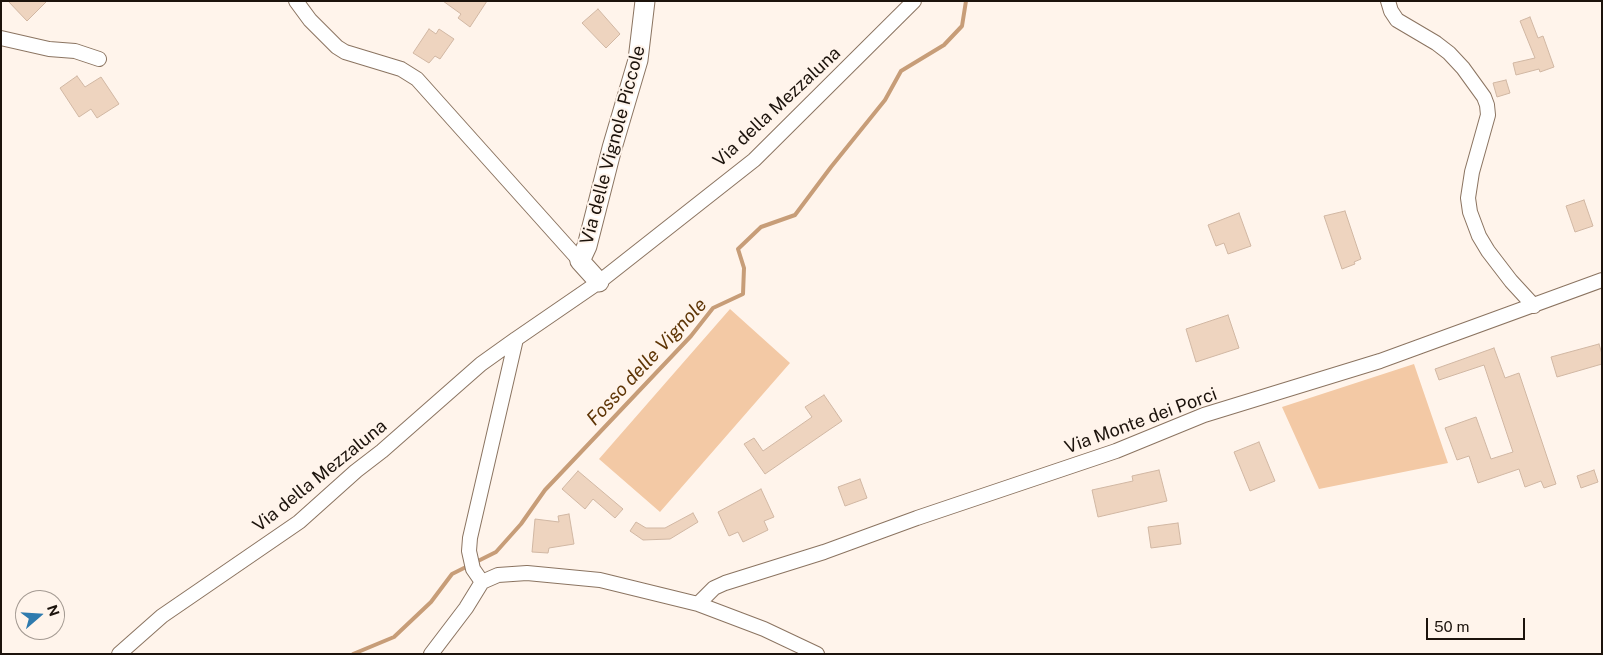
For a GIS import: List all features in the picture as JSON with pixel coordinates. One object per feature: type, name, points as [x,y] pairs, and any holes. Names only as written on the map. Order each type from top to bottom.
[{"type":"street","points":[[296,1],[310,20],[337,47],[345,52],[401,69],[416,79],[580,261]]},
{"type":"street","name":"Via delle Vignole Piccole","points":[[605,276],[580,261],[587,246],[612,148],[638,60],[645,1]]},
{"type":"street","name":"Via della Mezzaluna","points":[[119,654],[162,616],[299,522],[481,364],[605,276],[754,160],[914,1]]},
{"type":"street","points":[[1388,1],[1391,11],[1397,20],[1449,53],[1469,75],[1484,97],[1488,114],[1472,172],[1468,198],[1470,212],[1479,236],[1488,250],[1511,281],[1534,306]]},
{"type":"street","points":[[1,38],[49,49],[75,51],[99,59]]},
{"type":"street","name":"Via Monte dei Porci","points":[[698,604],[714,588],[725,583],[776,569],[917,518],[1116,451],[1186,422],[1380,361],[1602,280]]},
{"type":"street","points":[[482,582],[473,569],[469,551],[470,538],[516,339]]},
{"type":"street","points":[[431,654],[466,608],[482,582],[498,575],[527,573],[600,580],[698,604],[764,629],[818,654]]},
{"type":"shaded area","points":[[730,309],[790,363],[660,512],[599,459]]},
{"type":"shaded area","points":[[1414,364],[1448,463],[1319,489],[1282,407]]},
{"type":"building","points":[[8,1],[47,1],[27,21]]},
{"type":"building","points":[[443,1],[487,1],[470,27],[458,18],[461,14]]},
{"type":"building","points":[[598,9],[620,34],[606,48],[582,23]]},
{"type":"building","points":[[1530,17],[1538,38],[1543,36],[1554,67],[1540,72],[1539,69],[1516,75],[1513,63],[1535,58],[1520,21]]},
{"type":"building","points":[[429,29],[436,34],[439,29],[454,39],[440,59],[435,56],[429,63],[413,53]]},
{"type":"building","points":[[77,76],[85,87],[101,77],[119,104],[97,118],[91,109],[79,117],[60,88]]},
{"type":"building","points":[[1506,80],[1510,93],[1497,97],[1493,83]]},
{"type":"building","points":[[1584,200],[1593,226],[1575,232],[1566,206]]},
{"type":"building","points":[[1345,211],[1361,259],[1354,262],[1355,264],[1342,269],[1324,216]]},
{"type":"building","points":[[1239,213],[1251,246],[1228,254],[1224,243],[1216,246],[1208,225]]},
{"type":"building","points":[[1228,315],[1239,348],[1196,362],[1186,329]]},
{"type":"building","points":[[1599,344],[1602,364],[1557,377],[1551,357]]},
{"type":"building","points":[[1494,348],[1505,378],[1519,373],[1556,484],[1544,488],[1541,481],[1525,487],[1519,469],[1478,483],[1469,456],[1457,460],[1445,428],[1476,417],[1491,459],[1513,452],[1484,365],[1439,380],[1435,369]]},
{"type":"building","points":[[824,395],[842,421],[765,474],[744,444],[754,438],[763,451],[812,417],[805,407]]},
{"type":"building","points":[[1259,442],[1275,481],[1250,491],[1234,452]]},
{"type":"building","points":[[1159,470],[1167,501],[1098,517],[1092,490],[1133,481],[1132,476]]},
{"type":"building","points":[[1594,470],[1598,482],[1581,488],[1577,476]]},
{"type":"building","points":[[578,471],[623,509],[615,518],[593,499],[585,509],[562,489]]},
{"type":"building","points":[[860,479],[867,498],[845,506],[838,487]]},
{"type":"building","points":[[761,489],[774,517],[764,521],[768,530],[743,542],[738,532],[729,536],[718,512]]},
{"type":"building","points":[[693,513],[698,522],[670,539],[643,540],[630,531],[636,522],[646,528],[665,528]]},
{"type":"building","points":[[569,514],[574,544],[549,548],[548,553],[532,552],[535,519],[559,522],[558,516]]},
{"type":"building","points":[[1178,523],[1181,544],[1151,548],[1148,527]]},
{"type":"waterway","name":"Fosso delle Vignole","points":[[353,654],[394,637],[431,602],[452,574],[496,552],[521,524],[545,490],[691,336],[713,308],[743,294],[744,268],[738,249],[761,227],[795,215],[885,100],[901,71],[944,45],[962,26],[966,1]]}]
